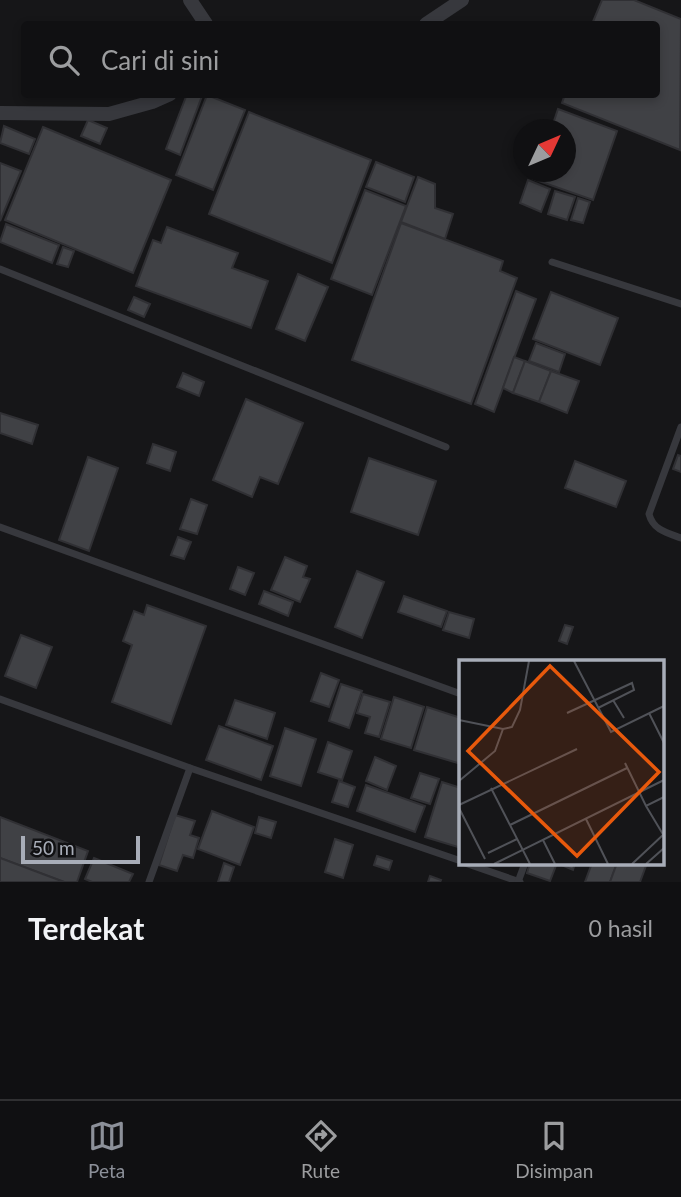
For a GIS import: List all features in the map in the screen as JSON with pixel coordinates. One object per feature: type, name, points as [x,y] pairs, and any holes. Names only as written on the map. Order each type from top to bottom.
[{"type":"street","points":[[190,0],[203,21]]},
{"type":"street","points":[[430,21],[462,0]]},
{"type":"street","points":[[0,113],[109,114],[161,98]]},
{"type":"lane","points":[[552,261],[681,304]]},
{"type":"lane","points":[[0,269],[446,447]]},
{"type":"lane","points":[[681,427],[649,514],[653,525],[681,538]]},
{"type":"lane","points":[[0,527],[459,694]]},
{"type":"lane","points":[[0,699],[459,861]]},
{"type":"lane","points":[[149,882],[190,768]]},
{"type":"lane","points":[[469,864],[519,882],[525,864]]},
{"type":"building","points":[[602,0],[634,0],[681,19],[680,150],[562,103],[564,98],[660,98],[660,21],[593,21]]},
{"type":"building","points":[[185,98],[201,98],[180,155],[166,149]]},
{"type":"building","points":[[206,98],[215,98],[245,110],[213,190],[176,175]]},
{"type":"building","points":[[558,109],[617,131],[593,200],[542,182],[576,182],[576,119],[555,119]]},
{"type":"building","points":[[249,112],[371,160],[332,263],[209,214]]},
{"type":"building","points":[[88,120],[107,128],[100,144],[81,136]]},
{"type":"building","points":[[4,126],[35,139],[29,154],[0,143]]},
{"type":"building","points":[[43,127],[171,180],[133,273],[5,220]]},
{"type":"building","points":[[376,162],[414,177],[405,202],[366,187]]},
{"type":"building","points":[[0,163],[21,171],[0,221]]},
{"type":"building","points":[[418,177],[435,184],[435,208],[453,214],[445,239],[401,222]]},
{"type":"building","points":[[527,182],[550,189],[541,212],[520,203]]},
{"type":"building","points":[[365,190],[406,206],[372,295],[331,279]]},
{"type":"building","points":[[555,191],[575,197],[567,220],[548,214]]},
{"type":"building","points":[[578,198],[590,202],[583,223],[571,220]]},
{"type":"building","points":[[401,223],[503,261],[500,271],[517,278],[471,404],[352,360]]},
{"type":"building","points":[[6,224],[59,245],[52,263],[0,242]]},
{"type":"building","points":[[167,227],[238,253],[232,268],[268,281],[251,328],[136,286],[153,240],[161,243]]},
{"type":"building","points":[[63,247],[74,251],[68,267],[57,264]]},
{"type":"building","points":[[298,274],[328,287],[305,341],[276,329]]},
{"type":"building","points":[[516,291],[536,299],[494,412],[475,404]]},
{"type":"building","points":[[551,292],[618,318],[600,365],[533,339]]},
{"type":"building","points":[[134,297],[150,304],[144,317],[128,310]]},
{"type":"building","points":[[536,343],[565,354],[559,372],[529,361]]},
{"type":"building","points":[[514,357],[525,361],[513,393],[503,388]]},
{"type":"building","points":[[525,361],[551,371],[539,402],[513,393]]},
{"type":"building","points":[[551,371],[579,381],[567,413],[539,402]]},
{"type":"building","points":[[183,373],[204,382],[199,396],[177,387]]},
{"type":"building","points":[[246,399],[303,423],[278,484],[260,477],[252,497],[213,480]]},
{"type":"building","points":[[0,413],[38,425],[32,444],[0,433]]},
{"type":"building","points":[[153,444],[176,452],[170,471],[147,463]]},
{"type":"building","points":[[678,455],[681,456],[681,472],[673,469]]},
{"type":"building","points":[[88,457],[118,468],[89,551],[59,540]]},
{"type":"building","points":[[369,458],[436,481],[418,535],[351,512]]},
{"type":"building","points":[[575,461],[626,481],[616,507],[565,488]]},
{"type":"building","points":[[191,499],[207,505],[197,534],[180,529]]},
{"type":"building","points":[[178,537],[191,542],[184,559],[171,555]]},
{"type":"building","points":[[285,557],[307,566],[303,577],[310,579],[300,602],[271,590]]},
{"type":"building","points":[[238,567],[254,573],[245,595],[230,589]]},
{"type":"building","points":[[357,571],[384,582],[362,638],[335,627]]},
{"type":"building","points":[[264,591],[293,602],[288,616],[259,604]]},
{"type":"building","points":[[404,596],[447,611],[441,627],[398,612]]},
{"type":"building","points":[[147,605],[206,626],[171,724],[112,702],[132,645],[123,641],[134,611],[144,615]]},
{"type":"building","points":[[449,612],[474,619],[469,638],[443,630]]},
{"type":"building","points":[[565,625],[573,627],[567,644],[559,641]]},
{"type":"building","points":[[21,635],[52,647],[36,688],[5,676]]},
{"type":"building","points":[[321,673],[339,680],[329,707],[311,701]]},
{"type":"building","points":[[341,684],[362,691],[349,728],[329,721]]},
{"type":"building","points":[[363,694],[390,702],[379,737],[365,733],[370,717],[357,713]]},
{"type":"building","points":[[394,697],[424,707],[411,748],[381,739]]},
{"type":"building","points":[[235,700],[275,713],[267,739],[226,725]]},
{"type":"building","points":[[427,707],[459,717],[459,763],[414,750]]},
{"type":"building","points":[[219,726],[273,746],[261,780],[206,760]]},
{"type":"building","points":[[285,728],[316,739],[301,786],[270,776]]},
{"type":"building","points":[[328,742],[352,751],[342,780],[318,772]]},
{"type":"building","points":[[375,757],[396,766],[387,790],[366,781]]},
{"type":"building","points":[[420,773],[439,779],[430,804],[411,798]]},
{"type":"building","points":[[339,781],[355,787],[348,807],[332,802]]},
{"type":"building","points":[[442,782],[459,787],[459,847],[425,837]]},
{"type":"building","points":[[366,785],[425,806],[415,832],[357,811]]},
{"type":"building","points":[[212,811],[254,827],[240,865],[198,849]]},
{"type":"building","points":[[175,815],[195,821],[190,835],[199,838],[193,858],[183,855],[177,871],[159,865]]},
{"type":"building","points":[[0,817],[88,851],[77,882],[64,882],[0,858]]},
{"type":"building","points":[[259,817],[276,822],[271,838],[255,833]]},
{"type":"building","points":[[335,839],[353,845],[343,878],[325,872]]},
{"type":"building","points":[[377,856],[392,861],[389,870],[374,865]]},
{"type":"building","points":[[0,858],[64,882],[0,882]]},
{"type":"building","points":[[94,858],[133,874],[129,882],[92,882],[85,879]]},
{"type":"building","points":[[224,863],[234,867],[229,882],[218,882]]},
{"type":"building","points":[[530,864],[557,864],[550,881],[527,873]]},
{"type":"building","points":[[559,864],[575,864],[573,870]]},
{"type":"building","points":[[592,864],[617,864],[610,882],[585,882]]},
{"type":"building","points":[[617,864],[647,864],[640,882],[610,882]]},
{"type":"building","points":[[430,876],[441,880],[428,882]]}]
